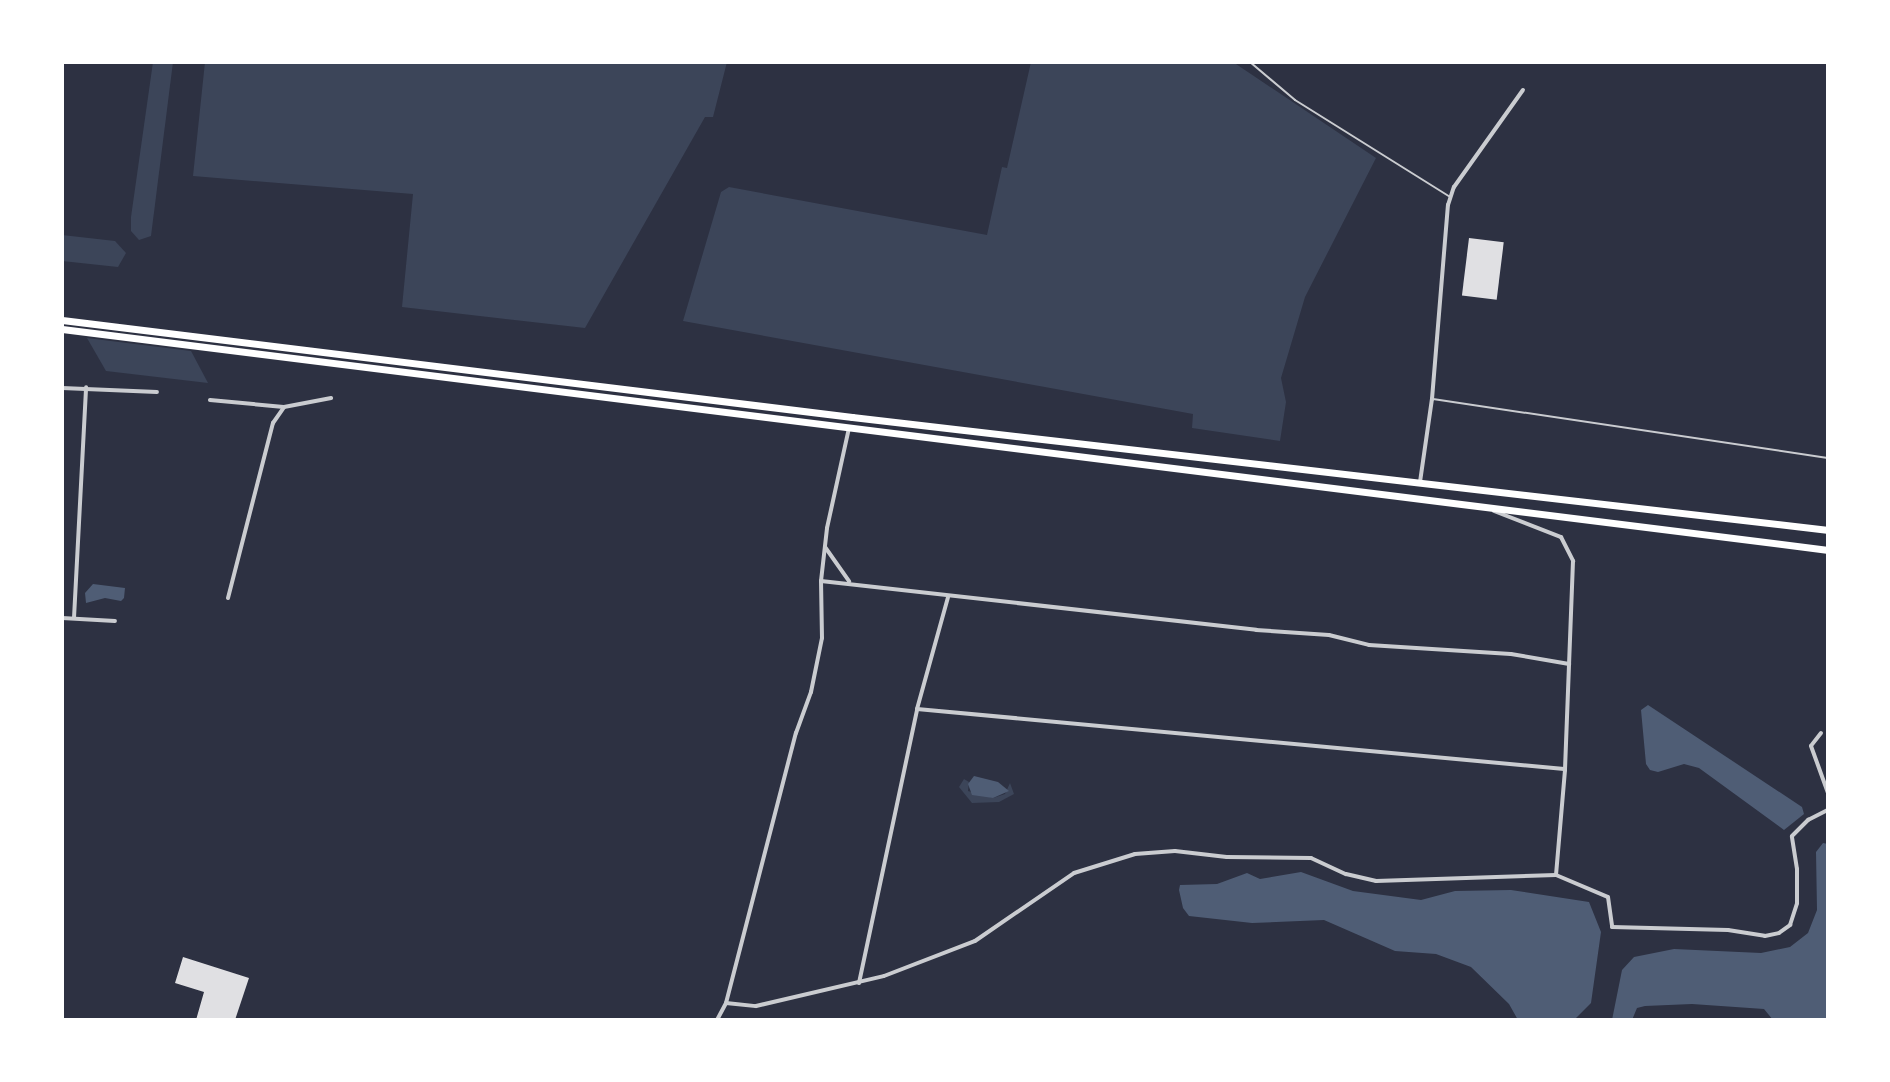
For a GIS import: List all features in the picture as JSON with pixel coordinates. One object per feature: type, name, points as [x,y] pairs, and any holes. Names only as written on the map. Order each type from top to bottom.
[{"type":"highway","points":[[62,320],[838,416],[1828,530]]},
{"type":"highway","points":[[62,329],[1466,502],[1828,550]]},
{"type":"street","points":[[1420,482],[1432,399],[1451,197],[1523,90]]},
{"type":"street","points":[[74,618],[86,387]]},
{"type":"street","points":[[62,388],[157,392]]},
{"type":"street","points":[[210,400],[284,407],[331,398]]},
{"type":"street","points":[[228,598],[273,423],[284,407]]},
{"type":"street","points":[[717,1020],[726,1003],[796,733],[811,692],[822,638],[821,581],[825,546],[849,425]]},
{"type":"street","points":[[1466,502],[1535,525],[1561,537],[1569,547],[1575,572],[1565,770],[1556,875]]},
{"type":"street","points":[[825,546],[849,581]]},
{"type":"street","points":[[821,581],[849,581],[948,597],[1329,635],[1369,645],[1511,654],[1570,664]]},
{"type":"street","points":[[859,983],[917,709],[948,597]]},
{"type":"street","points":[[62,618],[115,621]]},
{"type":"street","points":[[917,709],[1565,770]]},
{"type":"street","points":[[1821,733],[1811,746],[1828,793]]},
{"type":"street","points":[[726,1003],[756,1006],[859,983],[975,941],[1074,873],[1135,854],[1175,851],[1227,857],[1311,858],[1346,874],[1376,881],[1556,875],[1608,897],[1612,927],[1728,930],[1765,936],[1779,933],[1790,925],[1797,903],[1797,869],[1792,836],[1808,820],[1828,810]]},
{"type":"lane","points":[[1250,62],[1295,100],[1451,197]]},
{"type":"lane","points":[[1432,399],[1828,458]]},
{"type":"shaded area","points":[[153,62],[173,62],[151,236],[139,240],[131,231],[131,217]]},
{"type":"shaded area","points":[[205,62],[727,62],[713,117],[705,117],[585,328],[402,307],[413,194],[193,176]]},
{"type":"shaded area","points":[[1031,62],[1233,62],[1376,158],[1305,297],[1281,378],[1286,402],[1280,441],[1192,428],[1193,414],[683,321],[721,192],[729,187],[987,235],[1002,167],[1007,168]]},
{"type":"shaded area","points":[[62,235],[115,241],[126,253],[118,267],[62,261]]},
{"type":"shaded area","points":[[87,338],[191,351],[208,383],[106,371]]},
{"type":"shaded area","points":[[93,584],[125,588],[124,598],[121,601],[105,598],[86,603],[85,593]]},
{"type":"shaded area","points":[[1648,705],[1802,807],[1804,814],[1784,830],[1699,768],[1684,764],[1658,772],[1650,770],[1646,764],[1641,710]]},
{"type":"shaded area","points":[[974,776],[998,782],[1009,791],[993,798],[972,795],[968,784]]},
{"type":"shaded area","points":[[964,779],[969,782],[968,791],[993,798],[1005,794],[1010,783],[1014,794],[999,802],[972,803],[959,787]]},
{"type":"shaded area","points":[[1823,843],[1828,844],[1828,1020],[1773,1020],[1764,1009],[1692,1004],[1645,1006],[1637,1008],[1632,1020],[1612,1020],[1622,970],[1634,957],[1674,949],[1761,953],[1790,947],[1808,933],[1817,910],[1816,852]]},
{"type":"shaded area","points":[[1301,872],[1353,891],[1421,900],[1455,891],[1511,890],[1589,902],[1601,932],[1591,1003],[1574,1020],[1518,1020],[1509,1004],[1471,967],[1436,954],[1395,951],[1324,920],[1252,923],[1189,916],[1183,908],[1180,885],[1217,884],[1247,873],[1260,879]]},
{"type":"building","points":[[1469,238],[1504,242],[1497,300],[1462,296]]},
{"type":"building","points":[[183,957],[249,978],[235,1020],[196,1020],[204,992],[175,983]]}]
